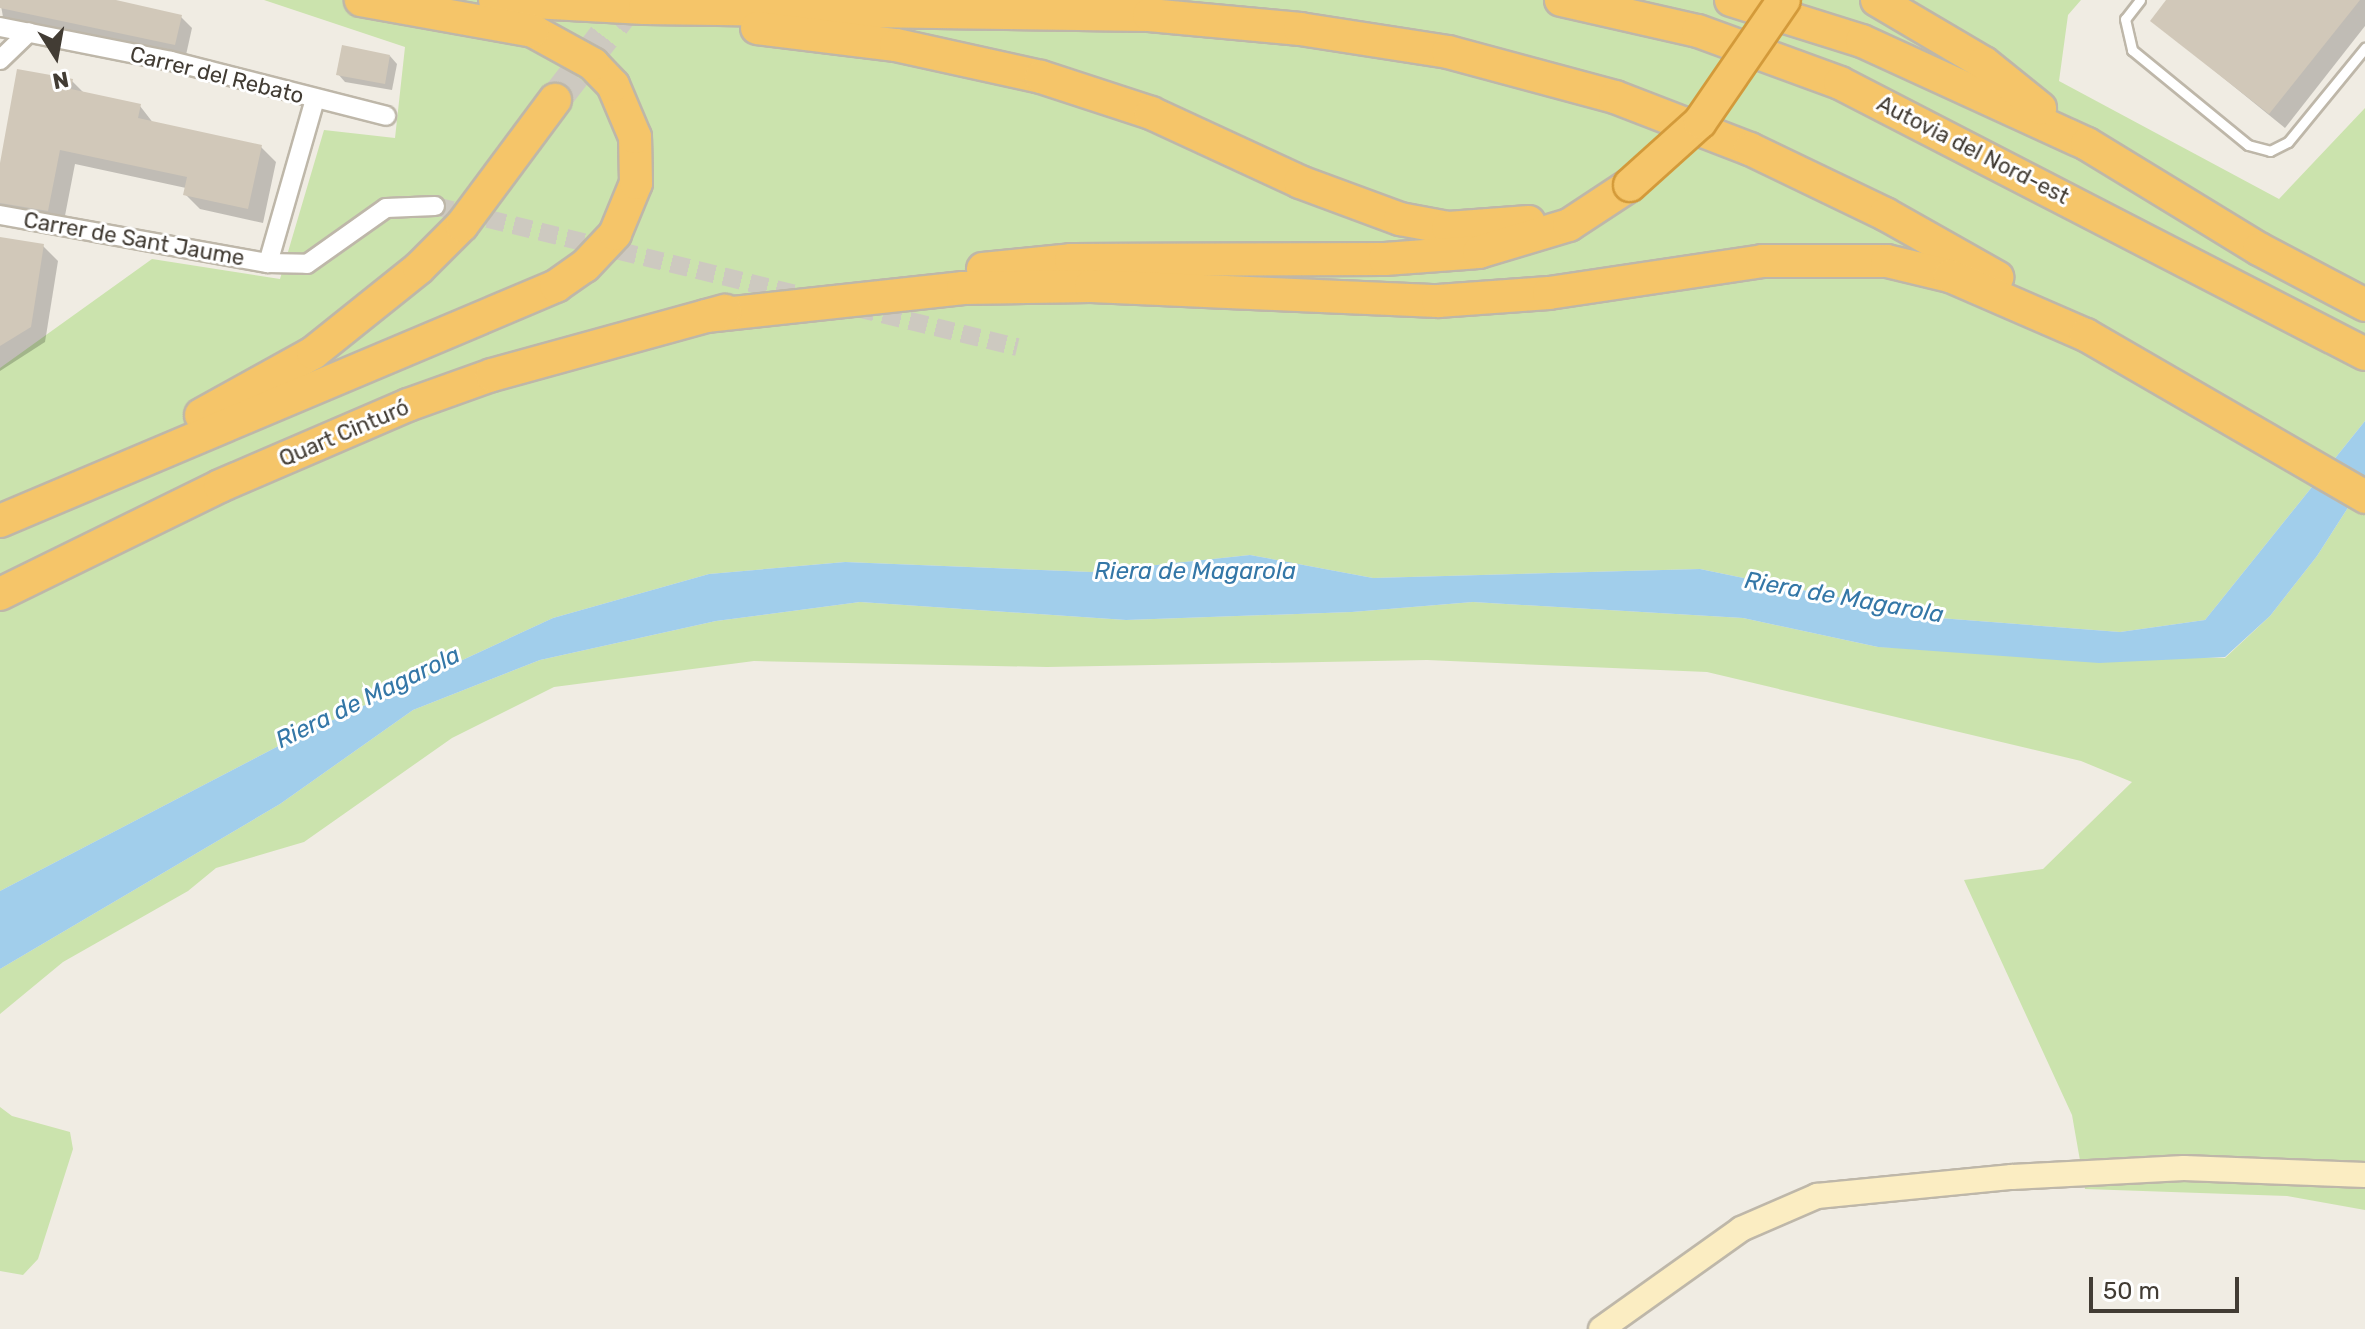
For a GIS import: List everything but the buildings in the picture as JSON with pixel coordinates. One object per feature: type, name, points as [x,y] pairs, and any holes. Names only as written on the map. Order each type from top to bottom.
[{"type":"highway","points":[[0,521],[556,286],[585,266],[615,234],[636,183],[635,137],[613,85],[593,64],[533,31],[361,0]]},
{"type":"highway","points":[[484,0],[532,11],[896,45],[981,61],[1151,113],[1366,209],[1448,228],[1528,222],[1630,185]]},
{"type":"highway","points":[[495,0],[645,8],[1149,15],[1300,29],[1448,52],[1615,97],[1750,149],[1885,214],[2060,312],[2086,335]]},
{"type":"highway","name":"Autovia del Nord-est","points":[[1561,0],[1698,31],[1840,83],[2365,354]]},
{"type":"highway","points":[[1731,0],[1862,41],[2087,144],[2259,249],[2365,305]]},
{"type":"highway","points":[[706,316],[782,296],[1071,260],[1385,259],[1479,252],[1569,225],[1630,185],[1700,122],[1784,0]]},
{"type":"highway","points":[[1807,0],[1882,32],[1979,93]]},
{"type":"highway","points":[[1877,0],[1984,63],[2087,144]]},
{"type":"highway","points":[[0,510],[227,402],[313,353],[369,312],[462,225],[555,100]]},
{"type":"highway","points":[[706,316],[963,288],[1091,286],[1438,301],[1549,293],[1762,261],[1837,258],[1887,261],[1950,276],[2086,335],[2365,497]]},
{"type":"highway","name":"Quart Cinturó","points":[[0,594],[220,486],[408,405],[492,375],[706,316]]},
{"type":"main road","points":[[1601,1329],[1741,1229],[1817,1196],[2012,1177],[2184,1168],[2365,1175]]},
{"type":"street","name":"Carrer del Rebato","points":[[0,27],[386,116]]},
{"type":"street","points":[[0,60],[29,32]]},
{"type":"street","points":[[268,263],[315,99]]},
{"type":"street","name":"Carrer de Sant Jaume","points":[[0,215],[268,263],[307,264],[386,208],[435,206]]},
{"type":"lane","points":[[2140,0],[2125,19],[2132,50],[2248,145],[2270,151],[2288,142],[2365,48]]},
{"type":"green space","points":[[264,0],[2081,0],[2068,15],[2059,81],[2279,199],[2365,108],[2365,421],[2205,620],[2120,632],[1939,618],[1700,569],[1373,578],[1250,555],[1091,572],[845,562],[709,574],[553,618],[294,738],[0,891],[0,368],[152,259],[280,279],[324,130],[395,138],[405,47]]},
{"type":"green space","points":[[2365,481],[2365,1210],[2287,1196],[2085,1189],[2072,1115],[1964,880],[2043,869],[2132,782],[2081,761],[1707,672],[1427,660],[1047,667],[754,661],[554,687],[452,738],[304,842],[216,868],[188,891],[63,962],[0,1014],[0,969],[280,804],[413,710],[540,660],[716,621],[860,602],[1126,620],[1352,612],[1473,602],[1743,618],[1878,647],[2225,658],[2270,616],[2317,556]]},
{"type":"green space","points":[[0,1107],[12,1116],[70,1132],[73,1149],[38,1259],[23,1275],[0,1271]]},
{"type":"water","name":"Riera de Magarola","points":[[2365,421],[2365,481],[2317,556],[2270,616],[2225,657],[2099,663],[1878,647],[1743,618],[1473,602],[1352,612],[1126,620],[860,602],[716,621],[540,660],[413,710],[280,804],[0,969],[0,891],[294,738],[553,618],[709,574],[845,562],[1091,572],[1250,555],[1373,578],[1700,569],[1939,618],[2120,632],[2205,620]]},
{"type":"tunnel","points":[[555,100],[632,0]]},
{"type":"tunnel","points":[[435,206],[809,297]]},
{"type":"tunnel","points":[[857,308],[1017,347]]}]
